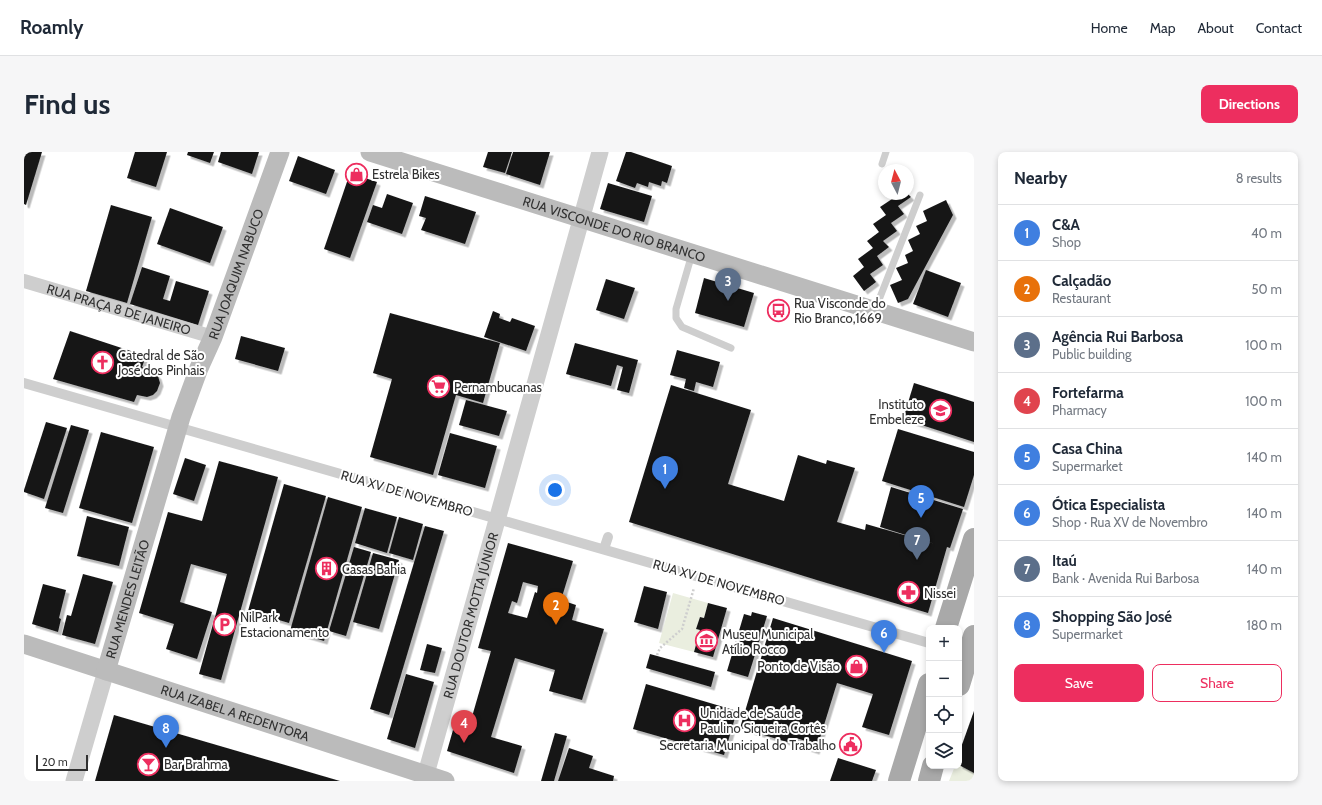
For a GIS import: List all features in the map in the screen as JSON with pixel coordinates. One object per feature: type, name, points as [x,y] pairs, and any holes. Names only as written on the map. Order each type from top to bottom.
[{"type":"main road","name":"RUA JOAQUIM NABUCO","points":[[180,422],[213,337],[280,152]]},
{"type":"main road","name":"RUA VISCONDE DO RIO BRANCO","points":[[370,152],[974,342]]},
{"type":"main road","name":"RUA MENDES LEITÃO","points":[[106,671],[180,422]]},
{"type":"main road","points":[[947,625],[974,539]]},
{"type":"main road","name":"RUA IZABEL A REDENTORA","points":[[24,644],[425,778],[445,781]]},
{"type":"main road","points":[[962,674],[969,649]]},
{"type":"main road","points":[[899,781],[926,694]]},
{"type":"main road","points":[[929,781],[932,769]]},
{"type":"street","name":"RUA DOUTOR MOTTA JÚNIOR","points":[[425,778],[600,152]]},
{"type":"street","name":"RUA PRAÇA 8 DE JANEIRO","points":[[24,281],[213,337]]},
{"type":"street","name":"RUA XV DE NOVEMBRO","points":[[24,383],[180,422],[498,519],[926,642]]},
{"type":"street","points":[[604,550],[608,538]]},
{"type":"street","name":"RUA MENDES LEITÃO","points":[[74,781],[106,671]]},
{"type":"lane","points":[[882,164],[886,152]]},
{"type":"lane","points":[[875,311],[920,194]]},
{"type":"lane","points":[[692,253],[676,309],[676,318],[682,327],[731,348]]},
{"type":"path","points":[[657,656],[660,648],[682,629],[698,576]]},
{"type":"shaded area","points":[[673,593],[708,603],[704,618],[700,617],[696,629],[700,630],[694,652],[659,643]]},
{"type":"shaded area","points":[[962,767],[974,773],[974,781],[949,781],[954,769],[962,769]]},
{"type":"building","points":[[24,152],[42,152],[26,205],[24,204]]},
{"type":"building","points":[[135,152],[167,152],[156,187],[127,178]]},
{"type":"building","points":[[188,152],[214,152],[210,163],[187,155]]},
{"type":"building","points":[[221,152],[259,152],[252,174],[218,162]]},
{"type":"building","points":[[488,152],[512,152],[505,173],[483,167]]},
{"type":"building","points":[[513,152],[550,152],[540,185],[506,174]]},
{"type":"building","points":[[626,152],[631,152],[672,166],[667,183],[662,181],[661,186],[649,182],[648,187],[637,183],[635,188],[616,181]]},
{"type":"building","points":[[298,156],[335,170],[326,194],[289,181]]},
{"type":"building","points":[[350,173],[377,182],[350,258],[324,249]]},
{"type":"building","points":[[608,183],[652,196],[644,222],[600,209]]},
{"type":"building","points":[[387,194],[413,203],[402,234],[367,222],[373,205],[382,208]]},
{"type":"building","points":[[425,196],[476,212],[465,244],[421,230],[426,218],[419,216]]},
{"type":"building","points":[[890,200],[907,200],[898,206],[904,214],[891,223],[897,231],[883,241],[889,247],[877,256],[883,265],[870,274],[876,282],[864,291],[853,276],[864,267],[858,259],[873,248],[867,241],[879,232],[873,224],[886,215],[880,207]]},
{"type":"building","points":[[946,200],[953,215],[908,299],[898,303],[890,285],[902,280],[896,268],[908,263],[905,255],[913,251],[908,240],[920,234],[916,226],[927,221],[923,211]]},
{"type":"building","points":[[111,205],[152,217],[127,303],[86,291]]},
{"type":"building","points":[[170,208],[223,227],[210,263],[157,244]]},
{"type":"building","points":[[142,267],[170,276],[163,299],[170,301],[176,281],[209,291],[198,325],[130,304]]},
{"type":"building","points":[[926,270],[961,283],[948,317],[913,304]]},
{"type":"building","points":[[704,278],[754,293],[744,327],[695,313]]},
{"type":"building","points":[[606,279],[635,288],[624,319],[596,310]]},
{"type":"building","points":[[493,311],[500,314],[499,318],[510,322],[512,318],[535,326],[526,351],[484,337]]},
{"type":"building","name":"Pernambucanas","points":[[390,313],[500,343],[483,403],[456,395],[433,475],[370,457],[392,379],[373,373]]},
{"type":"building","name":"Catedral de São José dos Pinhais","points":[[70,331],[146,356],[142,367],[153,371],[158,376],[160,383],[157,391],[153,395],[147,397],[137,395],[134,402],[53,379]]},
{"type":"building","points":[[241,336],[285,348],[278,371],[235,359]]},
{"type":"building","points":[[575,343],[638,360],[629,393],[617,390],[623,367],[617,365],[611,386],[566,374]]},
{"type":"building","points":[[677,350],[720,362],[713,387],[696,382],[694,391],[684,388],[686,379],[670,375]]},
{"type":"building","name":"Instituto Embeleze","points":[[914,383],[974,402],[974,442],[903,419]]},
{"type":"building","points":[[671,385],[751,410],[728,484],[784,501],[798,455],[826,464],[827,460],[855,468],[837,522],[865,530],[866,524],[935,544],[880,527],[891,487],[963,509],[950,548],[947,547],[928,613],[629,522]]},
{"type":"building","points":[[466,400],[507,411],[499,436],[459,425]]},
{"type":"building","points":[[46,422],[67,428],[44,499],[24,492],[24,490]]},
{"type":"building","points":[[71,425],[89,430],[63,513],[45,508]]},
{"type":"building","points":[[898,429],[974,452],[974,475],[964,507],[882,481]]},
{"type":"building","points":[[101,432],[154,447],[132,523],[79,508]]},
{"type":"building","points":[[450,433],[497,446],[485,488],[438,475]]},
{"type":"building","points":[[185,458],[206,465],[194,501],[173,494]]},
{"type":"building","points":[[219,461],[278,477],[221,680],[199,674],[227,574],[191,564],[180,602],[212,612],[197,659],[166,649],[174,624],[139,613],[168,512],[202,521]]},
{"type":"building","points":[[284,484],[326,496],[289,623],[248,611]]},
{"type":"building","name":"Casas Bahia","points":[[328,497],[362,507],[324,641],[290,631]]},
{"type":"building","points":[[365,508],[397,517],[387,553],[355,543]]},
{"type":"building","points":[[87,516],[129,527],[119,566],[77,556]]},
{"type":"building","points":[[399,517],[423,524],[413,560],[389,553]]},
{"type":"building","points":[[425,526],[444,531],[389,715],[370,709]]},
{"type":"building","points":[[508,543],[573,561],[561,600],[576,605],[572,620],[604,629],[582,700],[549,691],[555,670],[515,658],[491,737],[522,746],[514,773],[447,751],[453,730],[467,734],[491,651],[478,648]],"holes":[[[523,582],[538,586],[537,593],[535,592],[527,618],[508,613],[512,601],[517,603]]]},
{"type":"building","points":[[354,547],[371,552],[346,636],[329,631]]},
{"type":"building","points":[[373,553],[399,560],[379,629],[353,622]]},
{"type":"building","points":[[83,574],[113,582],[95,644],[62,635],[67,615],[71,616]]},
{"type":"building","points":[[43,584],[66,590],[59,618],[61,619],[58,632],[32,624]]},
{"type":"building","points":[[644,586],[667,592],[658,629],[634,622]]},
{"type":"building","name":"Museu Municipal Atílio Rocco","points":[[708,603],[727,608],[713,657],[694,652],[700,630],[696,629],[700,617],[704,618]]},
{"type":"building","points":[[752,612],[767,616],[748,677],[727,671],[744,614],[751,616]]},
{"type":"building","points":[[773,618],[912,661],[889,735],[862,727],[873,694],[837,683],[816,751],[807,748],[809,742],[796,738],[794,744],[740,728]]},
{"type":"building","points":[[427,644],[442,648],[435,673],[420,670]]},
{"type":"building","points":[[650,654],[715,672],[711,687],[646,668]]},
{"type":"building","points":[[406,674],[434,682],[415,748],[387,739]]},
{"type":"building","name":"Unidade de Saúde Paulino Siqueira Cortês","points":[[646,684],[737,711],[724,755],[633,729]]},
{"type":"building","points":[[974,711],[974,773],[962,767],[962,745]]},
{"type":"building","points":[[114,715],[340,781],[95,781]]},
{"type":"building","points":[[555,733],[567,736],[554,781],[541,781]]},
{"type":"building","points":[[569,748],[593,756],[589,768],[614,776],[613,781],[558,781]]},
{"type":"building","points":[[838,758],[876,770],[872,781],[830,781]]},
{"type":"place","name":"Estrela Bikes","points":[[357,174]]},
{"type":"place","name":"Agência Rui Barbosa","points":[[728,301]]},
{"type":"place","name":"Rua Visconde do Rio Branco,1669","points":[[779,310]]},
{"type":"place","name":"Catedral de São José dos Pinhais","points":[[102,362]]},
{"type":"place","name":"Pernambucanas","points":[[438,387]]},
{"type":"place","name":"Instituto Embeleze","points":[[940,411]]},
{"type":"place","name":"C&A","points":[[665,489]]},
{"type":"place","name":"Casa China","points":[[921,518]]},
{"type":"place","name":"Itaú","points":[[917,560]]},
{"type":"place","name":"Casas Bahia","points":[[326,569]]},
{"type":"place","name":"Nissei","points":[[908,593]]},
{"type":"place","name":"NilPark Estacionamento","points":[[225,624]]},
{"type":"place","name":"Calçadão","points":[[556,625]]},
{"type":"place","name":"Museu Municipal Atílio Rocco","points":[[707,641]]},
{"type":"place","name":"Ótica Especialista","points":[[884,653]]},
{"type":"place","name":"Ponto de Visão","points":[[856,666]]},
{"type":"place","name":"Unidade de Saúde Paulino Siqueira Cortês","points":[[685,720]]},
{"type":"place","name":"Fortefarma","points":[[464,743]]},
{"type":"place","name":"Secretaria Municipal do Trabalho","points":[[851,745]]},
{"type":"place","name":"Shopping São José","points":[[166,748]]},
{"type":"place","name":"Bar Brahma","points":[[148,764]]}]
